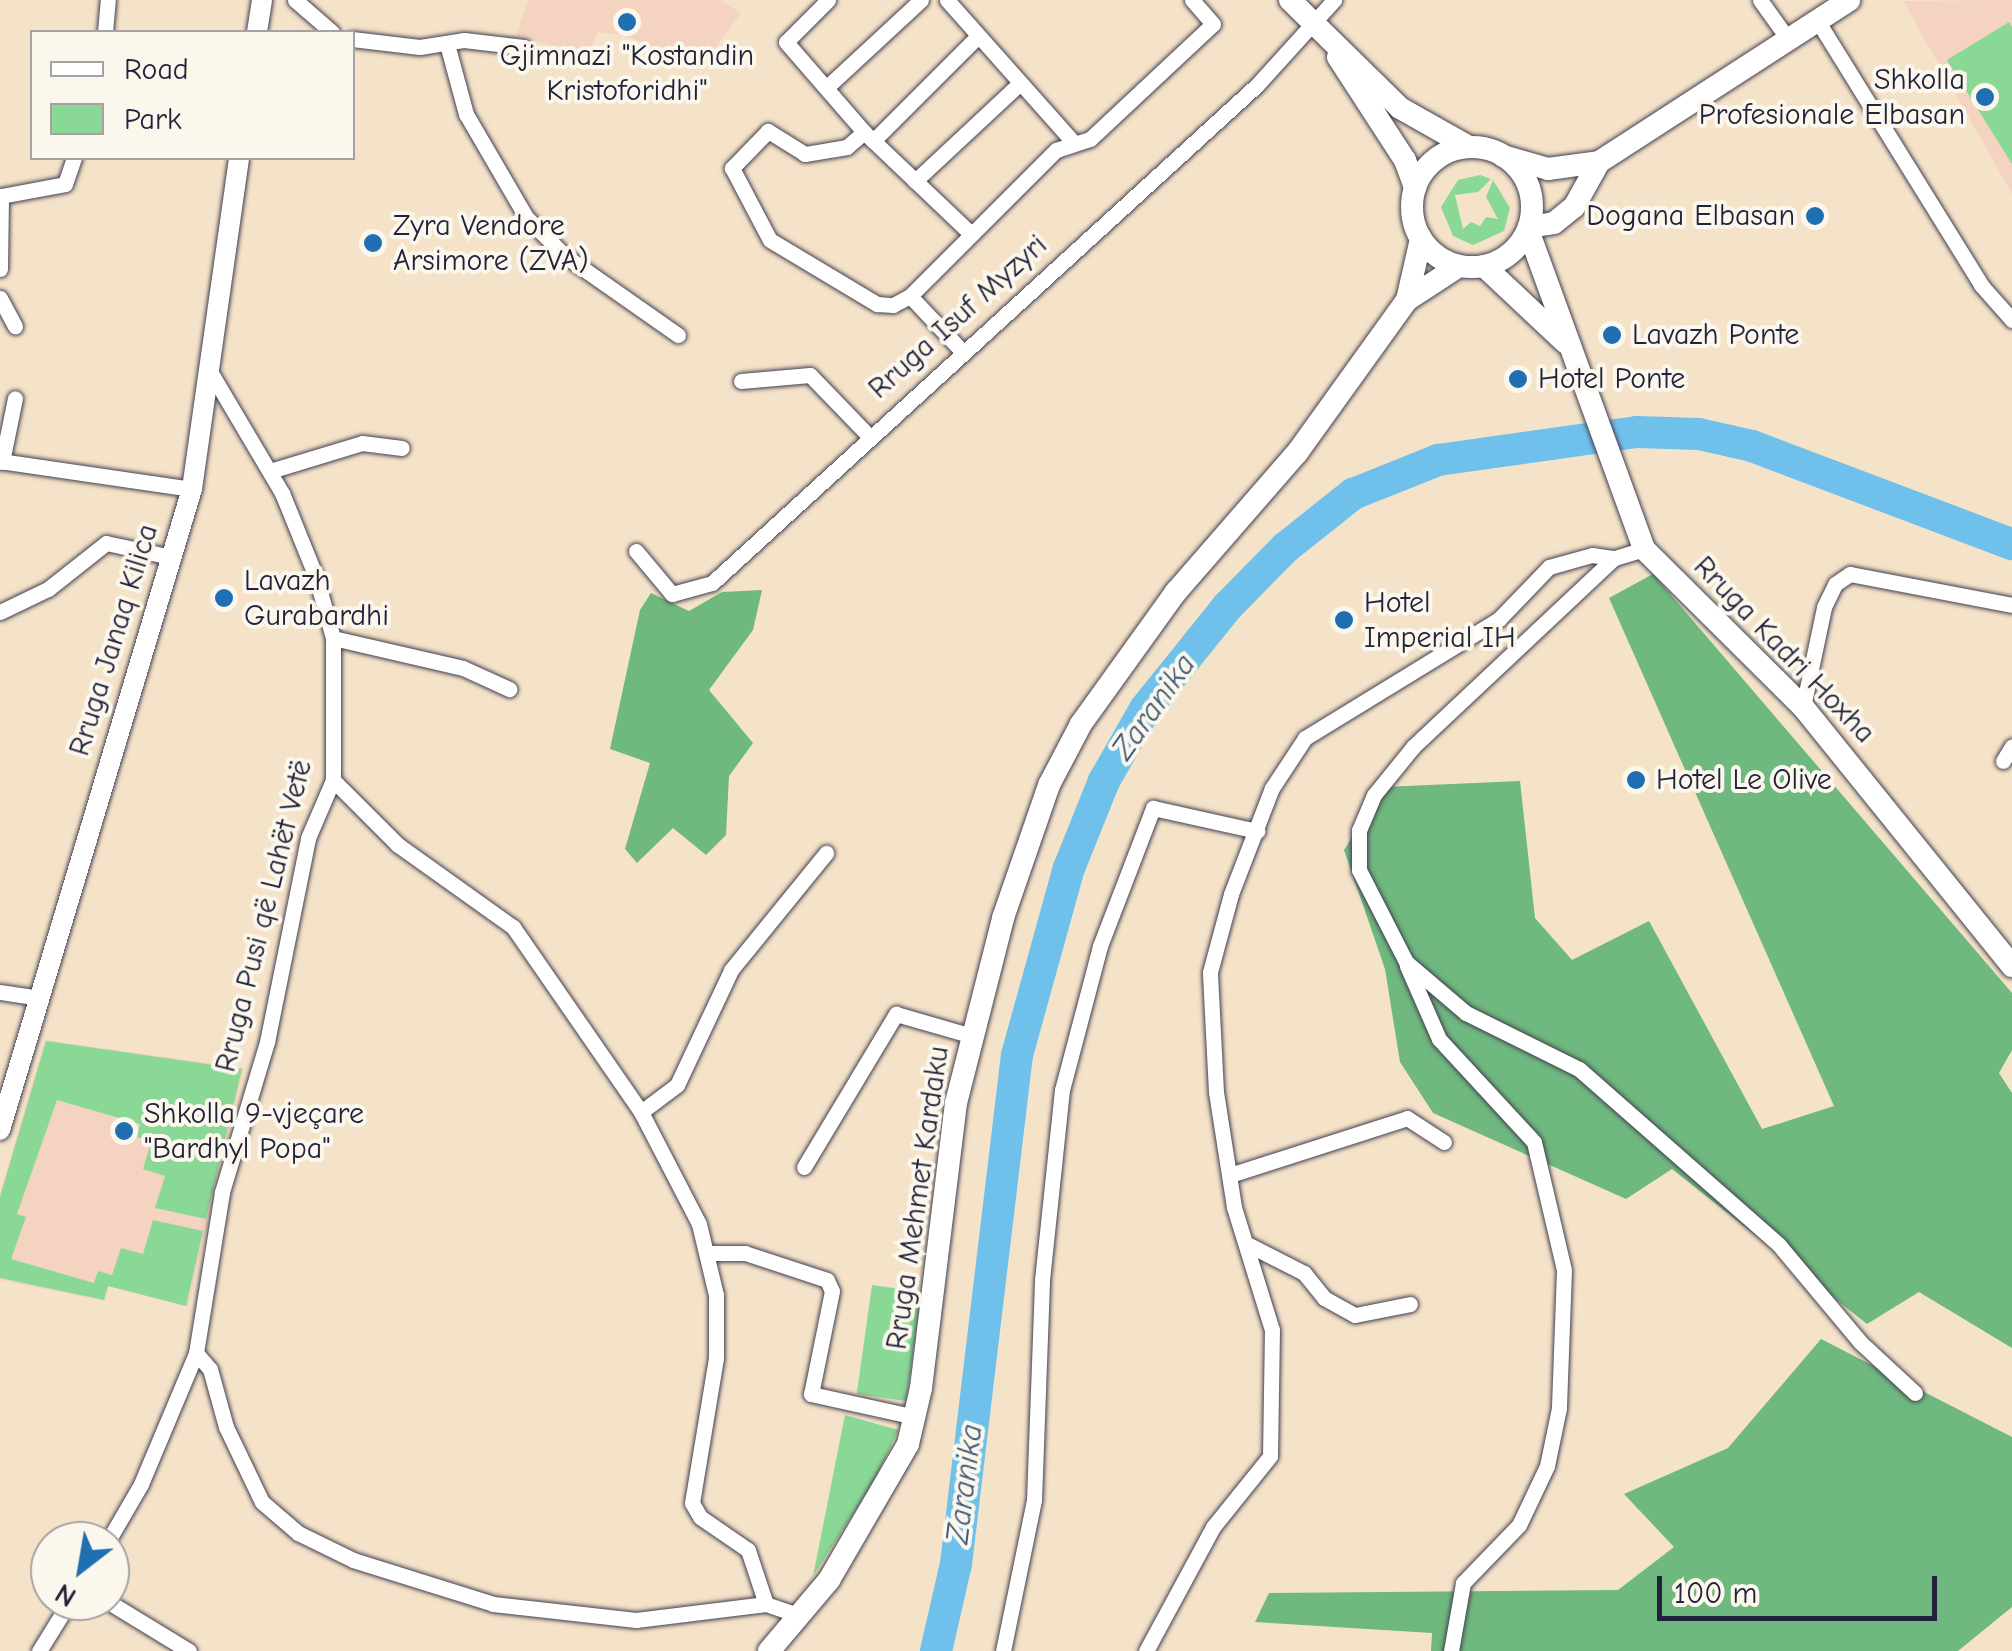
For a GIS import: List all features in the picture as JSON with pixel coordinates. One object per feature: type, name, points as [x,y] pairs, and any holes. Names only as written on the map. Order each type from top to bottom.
[{"type":"main road","points":[[1290,0],[1400,108],[1468,147],[1560,169],[1600,162],[1849,0]]},
{"type":"main road","points":[[1335,48],[1406,160],[1415,188],[1414,221],[1421,239],[1437,256],[1460,266],[1484,266],[1512,252],[1528,228],[1531,194],[1503,156]]},
{"type":"main road","points":[[1415,188],[1435,159],[1468,147]]},
{"type":"main road","points":[[1545,264],[1600,162]]},
{"type":"main road","points":[[1528,228],[1554,222],[1574,207]]},
{"type":"main road","name":"Rruga Kadri Hoxha","points":[[1528,228],[1545,264],[1568,345],[1639,540],[1803,707],[2012,966]]},
{"type":"main road","name":"Rruga Mehmet Kardaku","points":[[1407,300],[1421,239]]},
{"type":"main road","name":"Rruga Mehmet Kardaku","points":[[769,1651],[801,1616],[887,1488],[916,1417],[956,1103],[1026,842],[1080,724],[1176,592],[1297,453],[1407,300],[1460,266]]},
{"type":"main road","name":"Rruga Kadri Hoxha","points":[[1484,266],[1568,345]]},
{"type":"street","points":[[106,30],[108,0]]},
{"type":"street","points":[[258,30],[262,0]]},
{"type":"street","points":[[295,0],[330,30]]},
{"type":"street","points":[[828,0],[786,42],[868,136],[968,231]]},
{"type":"street","points":[[827,88],[921,0]]},
{"type":"street","points":[[947,0],[1073,142]]},
{"type":"street","points":[[978,36],[868,136],[847,147],[805,154],[768,131],[732,168],[770,240],[877,304],[893,306],[910,296],[968,231],[1056,150],[1090,140],[1213,24],[1192,0]]},
{"type":"street","name":"Rruga Isuf Myzyri","points":[[636,551],[672,594],[689,594],[712,582],[960,350],[1258,86],[1334,0]]},
{"type":"street","points":[[1760,0],[1788,39]]},
{"type":"street","points":[[1817,20],[1981,285],[2012,320]]},
{"type":"street","points":[[355,39],[524,47]]},
{"type":"street","points":[[448,44],[454,82],[485,156],[526,217],[565,256],[678,335]]},
{"type":"street","points":[[916,181],[1020,84]]},
{"type":"street","points":[[0,269],[0,196],[65,184],[73,160]]},
{"type":"street","name":"Rruga Janaq Kilica","points":[[0,1130],[4,1099],[40,998],[192,488],[239,160]]},
{"type":"street","points":[[910,296],[960,350]]},
{"type":"street","points":[[0,298],[15,326]]},
{"type":"street","name":"Rruga Pusi që Lahët Vetë","points":[[120,1521],[141,1484],[196,1353],[222,1192],[267,1042],[303,856],[333,780],[334,638],[316,577],[270,472],[208,368]]},
{"type":"street","points":[[741,381],[810,375],[869,436]]},
{"type":"street","points":[[16,398],[1,462],[192,488]]},
{"type":"street","points":[[270,472],[362,443],[402,448]]},
{"type":"street","points":[[1452,1651],[1464,1583],[1519,1525],[1548,1466],[1559,1408],[1564,1270],[1534,1142],[1439,1038],[1360,870],[1359,830],[1374,795],[1413,748],[1614,558],[1639,540]]},
{"type":"street","points":[[0,612],[48,588],[106,544],[171,558]]},
{"type":"street","points":[[1146,1651],[1213,1527],[1270,1456],[1272,1330],[1249,1245],[1234,1207],[1234,1174],[1216,1092],[1210,972],[1231,894],[1279,772],[1305,738],[1499,619],[1549,567],[1592,555],[1614,558]]},
{"type":"street","points":[[1803,707],[1824,608],[1835,584],[1850,574],[2012,605]]},
{"type":"street","points":[[334,638],[463,668],[509,688]]},
{"type":"street","points":[[2003,761],[2012,746]]},
{"type":"street","points":[[333,780],[398,846],[513,928],[641,1112],[710,1253],[716,1358],[692,1502],[700,1517],[748,1550],[766,1604]]},
{"type":"street","points":[[1003,1651],[1034,1500],[1042,1280],[1062,1090],[1100,946],[1154,808],[1257,831]]},
{"type":"street","points":[[641,1112],[678,1085],[731,970],[826,853]]},
{"type":"street","points":[[1406,962],[1466,1013],[1579,1069],[1689,1172],[1779,1245],[1860,1342],[1915,1393]]},
{"type":"street","points":[[0,992],[40,998]]},
{"type":"street","points":[[804,1167],[896,1014],[972,1036]]},
{"type":"street","points":[[1234,1174],[1407,1118],[1444,1142]]},
{"type":"street","points":[[1249,1245],[1304,1273],[1324,1298],[1355,1316],[1410,1304]]},
{"type":"street","points":[[710,1253],[745,1252],[827,1280],[832,1291],[811,1394],[916,1417]]},
{"type":"street","points":[[196,1353],[210,1369],[215,1398],[262,1502],[298,1533],[352,1560],[482,1602],[619,1619],[766,1604],[801,1616]]},
{"type":"street","points":[[130,1615],[188,1651]]},
{"type":"street","points":[[38,1651],[57,1621]]},
{"type":"shaded area","name":"Gjimnazi \"Kostandin Kristoforidhi\"","points":[[528,0],[720,0],[741,13],[703,64],[621,35],[598,32],[587,54],[516,36]]},
{"type":"shaded area","name":"Shkolla Profesionale Elbasan","points":[[2012,0],[2012,194],[1903,1]]},
{"type":"shaded area","name":"Shkolla 9-vjeçare \"Bardhyl Popa\"","points":[[45,1040],[244,1068],[188,1307],[109,1286],[105,1301],[0,1280],[0,1193]]},
{"type":"green space","points":[[2009,22],[2012,27],[2012,164],[1947,60]]},
{"type":"green space","points":[[1480,175],[1491,179],[1478,192],[1455,195],[1463,229],[1471,222],[1480,226],[1486,217],[1498,219],[1486,197],[1493,180],[1510,208],[1504,231],[1473,245],[1453,236],[1441,207],[1458,180]]},
{"type":"green space","points":[[1653,574],[2012,993],[2012,1050],[1999,1073],[2012,1093],[2012,1348],[1919,1292],[1867,1324],[1672,1169],[1626,1199],[1433,1113],[1400,1062],[1385,969],[1344,850],[1383,787],[1520,781],[1535,918],[1572,960],[1649,921],[1762,1129],[1834,1106],[1609,598]]},
{"type":"green space","points":[[762,590],[753,630],[709,690],[753,743],[729,776],[726,835],[706,855],[673,828],[637,863],[625,849],[650,763],[610,749],[640,610],[651,593],[689,611],[722,592]]},
{"type":"green space","points":[[46,1041],[242,1069],[206,1219],[155,1208],[165,1176],[143,1169],[151,1142],[137,1137],[140,1124],[57,1100],[17,1214],[26,1217],[11,1259],[94,1283],[98,1271],[112,1275],[121,1248],[143,1254],[153,1220],[203,1231],[186,1306],[108,1286],[104,1300],[0,1278],[0,1197]]},
{"type":"green space","points":[[872,1285],[922,1292],[906,1401],[857,1394]]},
{"type":"green space","points":[[1821,1339],[2012,1437],[2012,1607],[1958,1651],[1431,1651],[1432,1633],[1255,1622],[1269,1593],[1618,1590],[1674,1547],[1624,1494],[1728,1448]]},
{"type":"green space","points":[[845,1415],[898,1430],[875,1480],[813,1576]]},
{"type":"waterway","name":"Zaranika","points":[[936,1651],[956,1564],[1017,1055],[1069,868],[1104,781],[1145,709],[1227,607],[1285,548],[1353,494],[1438,460],[1637,432],[1699,434],[1752,446],[2012,544]]},
{"type":"place","name":"Gjimnazi \"Kostandin Kristoforidhi\"","points":[[627,22]]},
{"type":"place","name":"Shkolla Profesionale Elbasan","points":[[1985,97]]},
{"type":"place","name":"Dogana Elbasan","points":[[1815,216]]},
{"type":"place","name":"Zyra Vendore Arsimore (ZVA)","points":[[373,243]]},
{"type":"place","name":"Lavazh Ponte","points":[[1612,335]]},
{"type":"place","name":"Hotel Ponte","points":[[1518,379]]},
{"type":"place","name":"Lavazh Gurabardhi","points":[[224,598]]},
{"type":"place","name":"Hotel Imperial IH","points":[[1344,620]]},
{"type":"place","name":"Hotel Le Olive","points":[[1636,780]]},
{"type":"place","name":"Shkolla 9-vjeçare \"Bardhyl Popa\"","points":[[124,1131]]}]
